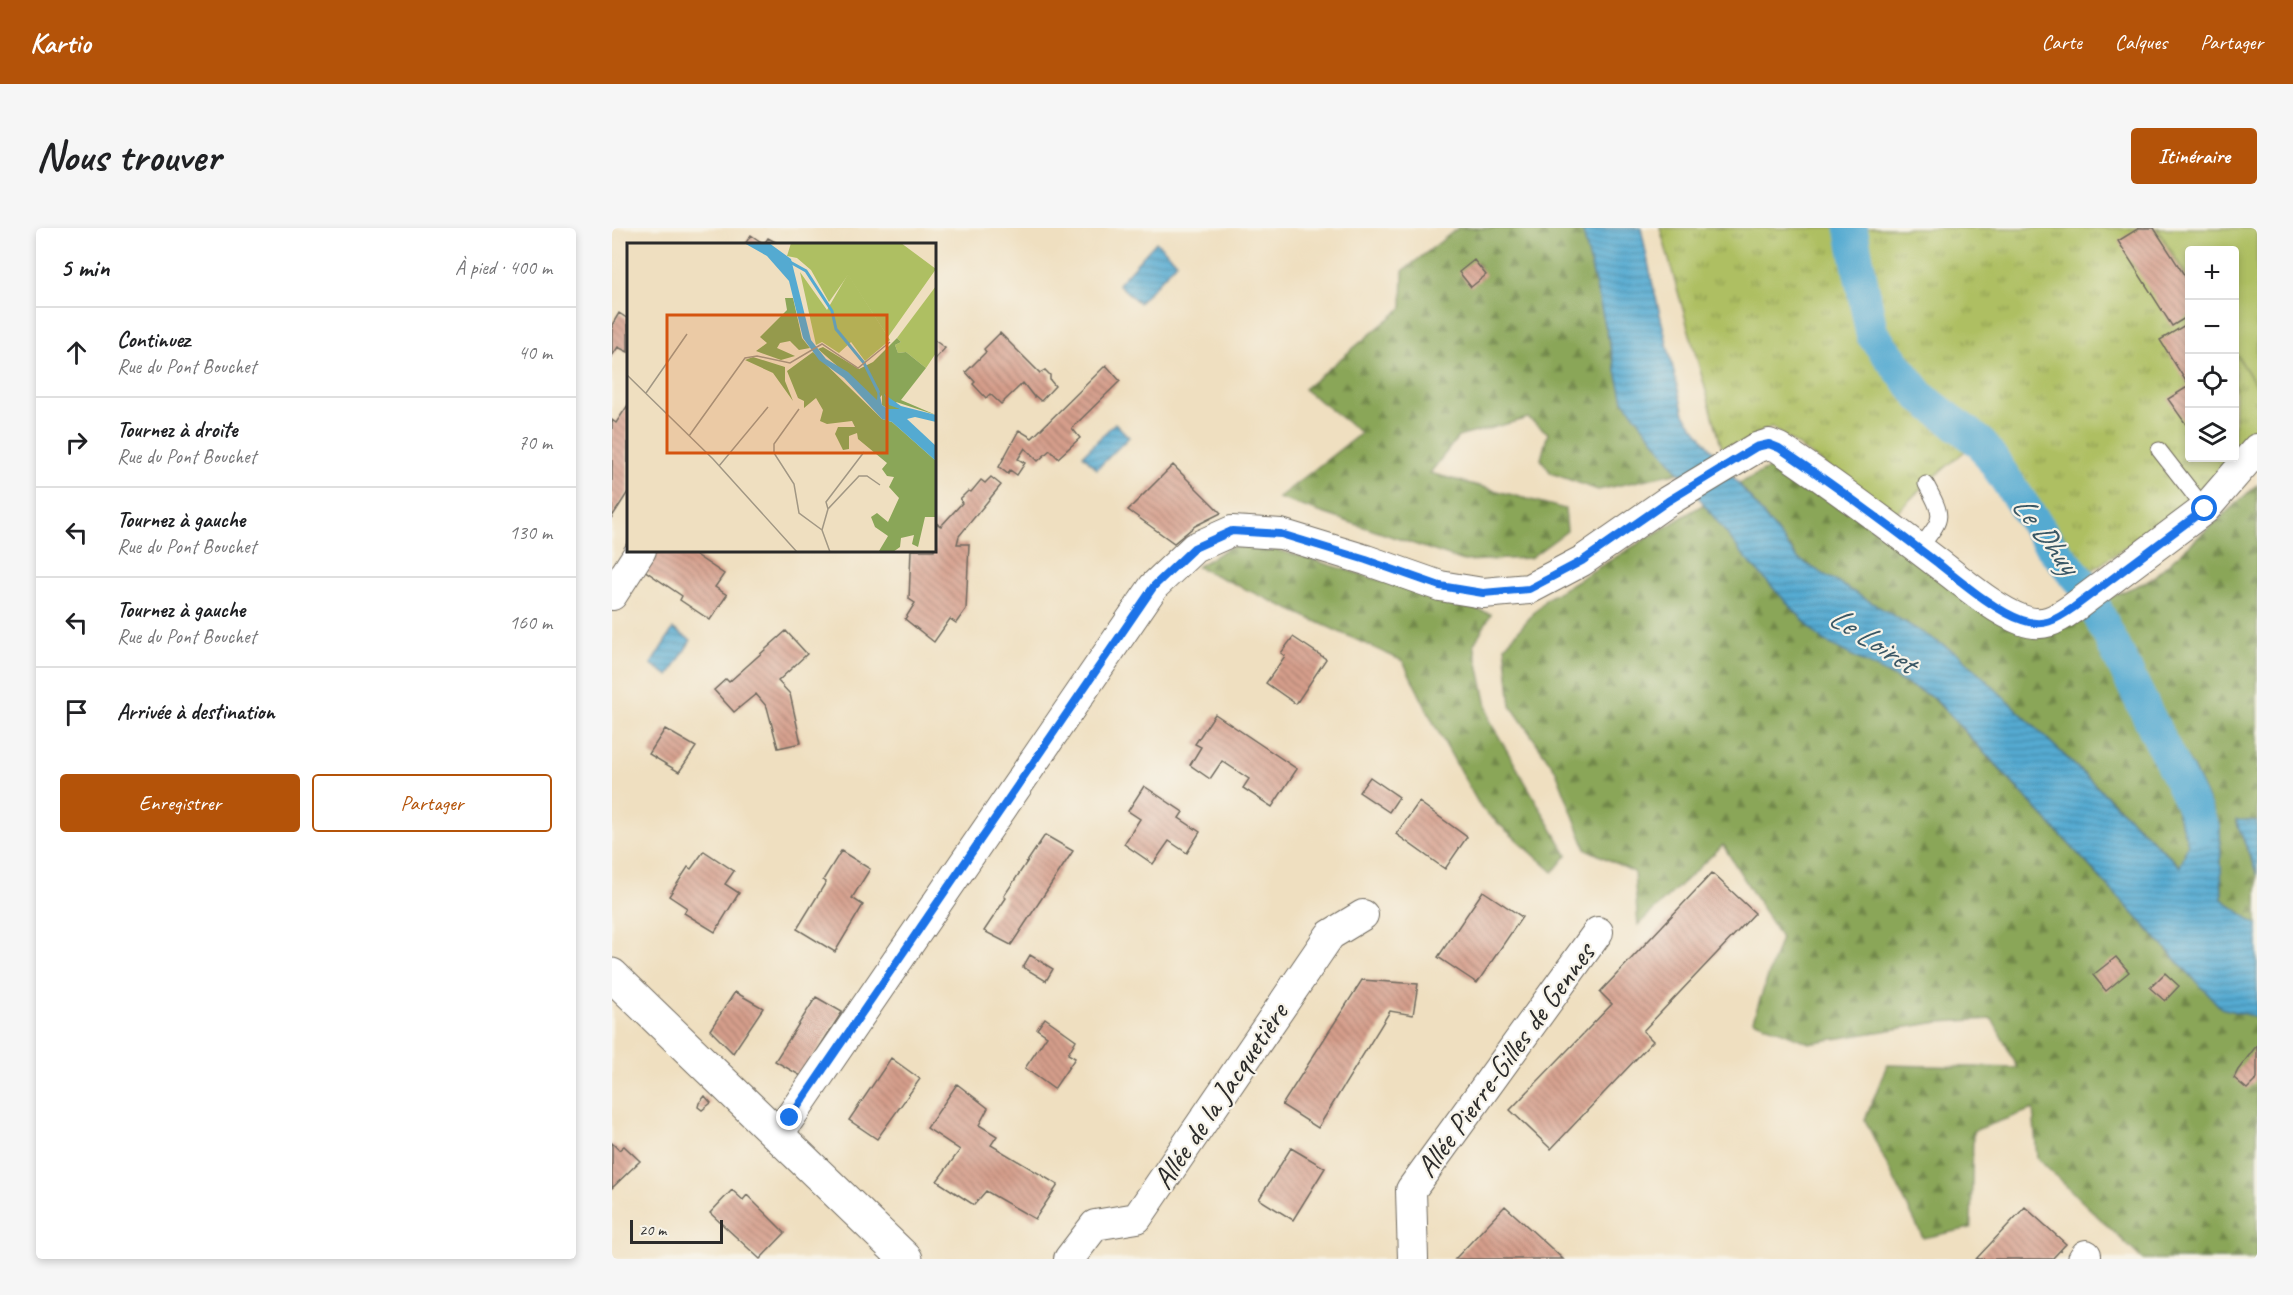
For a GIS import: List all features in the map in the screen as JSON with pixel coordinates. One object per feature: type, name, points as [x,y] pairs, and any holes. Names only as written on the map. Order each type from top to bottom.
[{"type":"main road","points":[[612,975],[906,1259]]},
{"type":"street","points":[[778,1135],[1154,586],[1194,548],[1232,531],[1281,534],[1440,586],[1483,593],[1529,589],[1582,561],[1668,501],[1756,447],[1769,444],[1779,448],[1841,490],[1988,601],[2022,620],[2039,623],[2054,621],[2073,608],[2205,509],[2257,449]]},
{"type":"street","points":[[612,595],[639,552]]},
{"type":"street","name":"Allée de la Jacquetière","points":[[1069,1259],[1095,1225],[1137,1218],[1330,935],[1363,915]]},
{"type":"street","name":"Allée Pierre-Gilles de Gennes","points":[[1413,1259],[1411,1190],[1598,932]]},
{"type":"lane","points":[[2159,450],[2205,509]]},
{"type":"lane","points":[[1919,549],[1938,524],[1940,516],[1939,508],[1926,484]]},
{"type":"green space","points":[[1458,228],[1582,228],[1623,400],[1679,472],[1598,490],[1551,473],[1541,459],[1548,433],[1528,418],[1458,437],[1430,473],[1565,509],[1567,531],[1530,558],[1464,561],[1278,498],[1361,433],[1304,389],[1402,308],[1403,271]]},
{"type":"green space","points":[[1660,228],[2157,228],[2185,274],[2185,462],[2238,462],[2226,476],[2090,572],[2048,517],[1990,430],[1926,484],[1895,514],[1771,427],[1724,455]]},
{"type":"green space","points":[[2157,228],[2257,228],[2257,387],[2239,358],[2239,246],[2185,246],[2185,274]]},
{"type":"green space","points":[[2239,358],[2257,387],[2257,439],[2239,460]]},
{"type":"green space","points":[[1780,463],[2025,634],[2150,580],[2257,485],[2257,821],[2236,821],[2257,875],[2257,925],[2222,899],[2220,826],[2192,765],[2176,809],[2188,844],[2181,867],[1960,655],[1798,559],[1739,483]]},
{"type":"green space","points":[[1704,504],[1748,561],[1822,640],[1933,698],[2221,1008],[2257,1017],[2257,1259],[2142,1259],[2037,1158],[2033,1109],[1973,1131],[1971,1228],[1923,1238],[1865,1120],[1887,1065],[2018,1068],[1992,1019],[1939,1022],[1809,1043],[1753,1020],[1781,938],[1723,845],[1638,925],[1634,872],[1586,849],[1556,771],[1511,706],[1505,646],[1546,599]]},
{"type":"green space","points":[[1250,543],[1491,614],[1474,644],[1490,721],[1567,855],[1553,872],[1481,808],[1435,726],[1403,661],[1197,567],[1228,548]]},
{"type":"water","name":"Le Loiret","points":[[1582,228],[1641,228],[1684,414],[1798,559],[1960,655],[2180,867],[2188,844],[2176,809],[2191,764],[2220,826],[2222,899],[2257,925],[2257,1017],[2221,1008],[1934,698],[1822,640],[1748,561],[1623,400]]},
{"type":"water","points":[[1156,242],[1177,262],[1139,303],[1118,284]]},
{"type":"water","points":[[1115,423],[1129,437],[1097,469],[1083,455]]},
{"type":"water","points":[[673,629],[691,640],[669,676],[651,664]]},
{"type":"water","points":[[2236,820],[2257,821],[2257,875]]},
{"type":"building","points":[[2139,228],[2154,228],[2185,276],[2185,318],[2172,326],[2118,241]]},
{"type":"building","points":[[751,235],[763,243],[746,243]]},
{"type":"building","points":[[768,238],[777,243],[765,243]]},
{"type":"building","points":[[1474,260],[1486,275],[1471,287],[1459,272]]},
{"type":"building","points":[[619,313],[627,318],[627,352],[618,347],[612,356],[612,325]]},
{"type":"building","points":[[2185,325],[2185,380],[2160,340]]},
{"type":"building","points":[[1000,333],[1040,373],[1045,370],[1050,375],[1050,380],[1055,386],[1041,401],[1034,397],[1023,383],[1001,404],[990,394],[986,398],[973,384],[975,382],[966,372],[986,352],[984,349]]},
{"type":"building","points":[[936,341],[945,348],[936,358]]},
{"type":"building","points":[[1106,365],[1120,381],[1072,428],[1080,438],[1058,458],[1050,450],[1038,461],[1025,448],[1018,459],[1025,463],[1017,475],[1010,470],[1008,474],[999,467],[1019,430],[1032,438]]},
{"type":"building","points":[[2185,388],[2185,423],[2168,399]]},
{"type":"building","points":[[627,406],[627,494],[612,517],[612,420],[616,423]]},
{"type":"building","points":[[1173,465],[1221,513],[1195,526],[1174,543],[1128,510]]},
{"type":"building","points":[[991,477],[1001,485],[959,536],[957,544],[969,544],[966,609],[956,623],[950,619],[934,642],[905,619],[915,603],[909,599],[911,552],[936,552],[936,523],[941,526],[962,503],[960,499],[968,491],[971,492],[981,480],[985,483]]},
{"type":"building","points":[[656,552],[691,552],[724,574],[715,587],[727,595],[710,620],[680,600],[682,596],[644,570]]},
{"type":"building","points":[[786,631],[807,654],[778,681],[790,694],[801,743],[778,748],[767,707],[756,694],[734,712],[714,690],[726,679],[729,682]]},
{"type":"building","points":[[1293,637],[1326,659],[1296,704],[1266,683],[1285,656],[1281,653]]},
{"type":"building","points":[[1215,714],[1297,769],[1272,807],[1243,788],[1249,779],[1222,761],[1210,779],[1190,765],[1201,747],[1195,744]]},
{"type":"building","points":[[665,729],[696,747],[679,772],[649,754]]},
{"type":"building","points":[[1370,777],[1399,797],[1389,812],[1359,792]]},
{"type":"building","points":[[1144,786],[1183,812],[1179,818],[1200,832],[1187,853],[1169,841],[1153,864],[1124,844],[1140,819],[1128,811]]},
{"type":"building","points":[[1419,802],[1467,837],[1445,869],[1396,834]]},
{"type":"building","points":[[1045,835],[1073,851],[1011,945],[984,931],[1006,898],[1004,896]]},
{"type":"building","points":[[704,851],[734,871],[725,884],[739,893],[715,932],[684,913],[687,908],[669,896],[688,867],[691,869]]},
{"type":"building","points":[[841,851],[870,869],[852,898],[863,905],[835,952],[797,929],[826,882],[823,880]]},
{"type":"building","points":[[1712,873],[1755,913],[1643,1031],[1653,1041],[1551,1149],[1510,1110],[1612,1004],[1600,992]]},
{"type":"building","points":[[1483,891],[1522,917],[1477,983],[1438,957]]},
{"type":"building","points":[[1030,955],[1053,969],[1046,981],[1023,967]]},
{"type":"building","points":[[2116,957],[2129,972],[2106,991],[2093,975]]},
{"type":"building","points":[[2165,973],[2179,986],[2165,1001],[2150,988]]},
{"type":"building","points":[[1362,980],[1418,984],[1413,1015],[1390,1011],[1318,1128],[1282,1105]]},
{"type":"building","points":[[735,992],[763,1008],[733,1053],[710,1030]]},
{"type":"building","points":[[816,997],[842,1012],[801,1076],[775,1061]]},
{"type":"building","points":[[1045,1018],[1076,1040],[1068,1054],[1075,1058],[1054,1089],[1025,1068],[1047,1036],[1037,1029]]},
{"type":"building","points":[[2257,1045],[2257,1079],[2247,1089],[2234,1078]]},
{"type":"building","points":[[891,1058],[920,1079],[877,1139],[849,1120]]},
{"type":"building","points":[[957,1084],[988,1108],[979,1125],[997,1136],[991,1145],[1058,1185],[1035,1219],[986,1191],[974,1205],[937,1181],[960,1150],[927,1128]]},
{"type":"building","points":[[705,1096],[711,1103],[702,1110],[698,1107]]},
{"type":"building","points":[[612,1143],[619,1150],[624,1146],[640,1161],[612,1188]]},
{"type":"building","points":[[1291,1148],[1325,1168],[1293,1220],[1259,1199]]},
{"type":"building","points":[[732,1190],[743,1200],[747,1195],[785,1233],[760,1259],[710,1213]]},
{"type":"building","points":[[1505,1206],[1563,1259],[1455,1259]]},
{"type":"building","points":[[2025,1207],[2066,1244],[2052,1259],[1976,1259]]},
{"type":"waterway","name":"Le Dhuy","points":[[1851,228],[1872,334],[1921,397],[1982,444],[2050,545],[2084,585],[2202,825]]},
{"type":"route","points":[[790,1118],[1154,586],[1194,548],[1232,531],[1281,534],[1440,586],[1483,593],[1529,589],[1582,561],[1668,501],[1756,447],[1769,444],[1779,448],[1841,490],[1988,601],[2022,620],[2039,623],[2054,621],[2073,608],[2205,509]]}]
